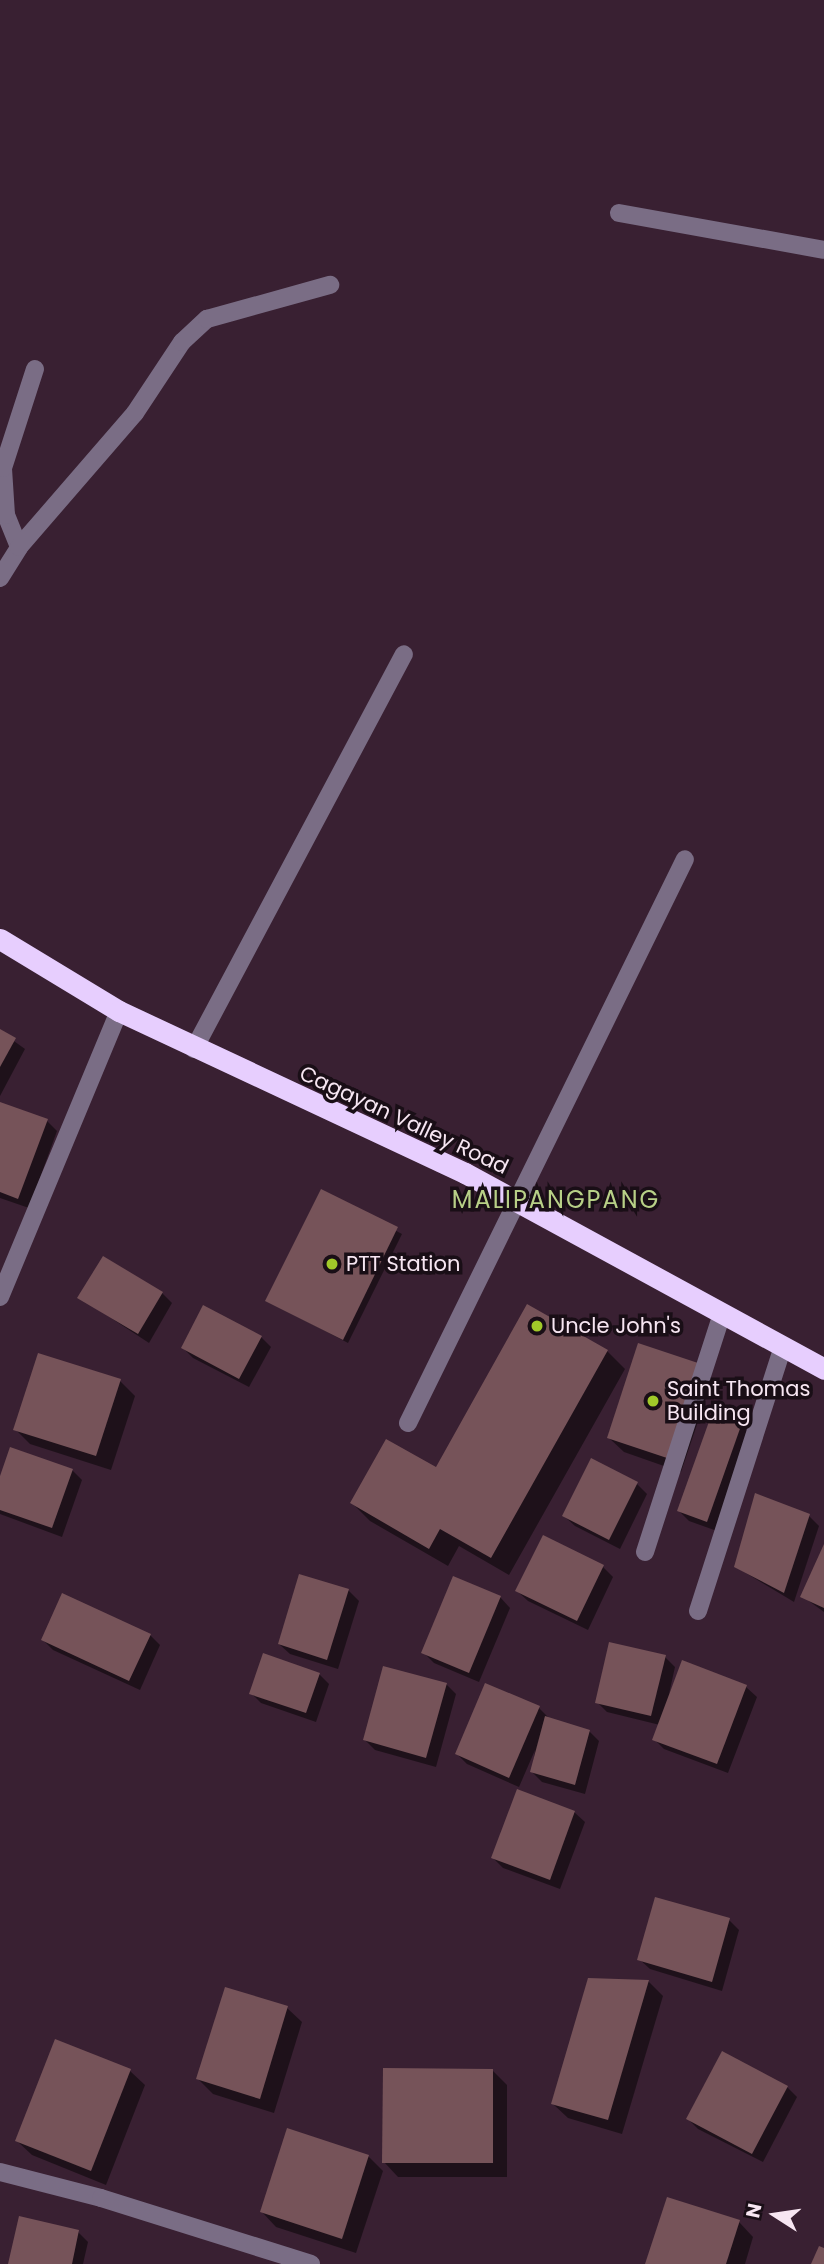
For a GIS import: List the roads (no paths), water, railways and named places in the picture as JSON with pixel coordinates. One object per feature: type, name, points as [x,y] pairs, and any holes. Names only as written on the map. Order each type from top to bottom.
[{"type":"highway","name":"Cagayan Valley Road","points":[[0,939],[119,1011],[517,1201],[824,1369]]},
{"type":"street","points":[[619,213],[824,250]]},
{"type":"street","points":[[0,578],[19,547],[135,413],[182,342],[207,319],[330,285]]},
{"type":"street","points":[[19,547],[6,515],[3,468],[35,369]]},
{"type":"street","points":[[194,1049],[404,654]]},
{"type":"street","points":[[408,1423],[685,859]]},
{"type":"street","points":[[0,1297],[119,1011]]},
{"type":"street","points":[[645,1552],[722,1313]]},
{"type":"street","points":[[698,1611],[783,1347]]},
{"type":"street","points":[[0,2172],[102,2198],[311,2264]]},
{"type":"place","name":"PTT Station","points":[[332,1264]]},
{"type":"place","name":"Uncle John's","points":[[537,1326]]},
{"type":"place","name":"Saint Thomas Building","points":[[653,1401]]},
{"type":"district","name":"MALIPANGPANG","points":[[556,1200]]}]
